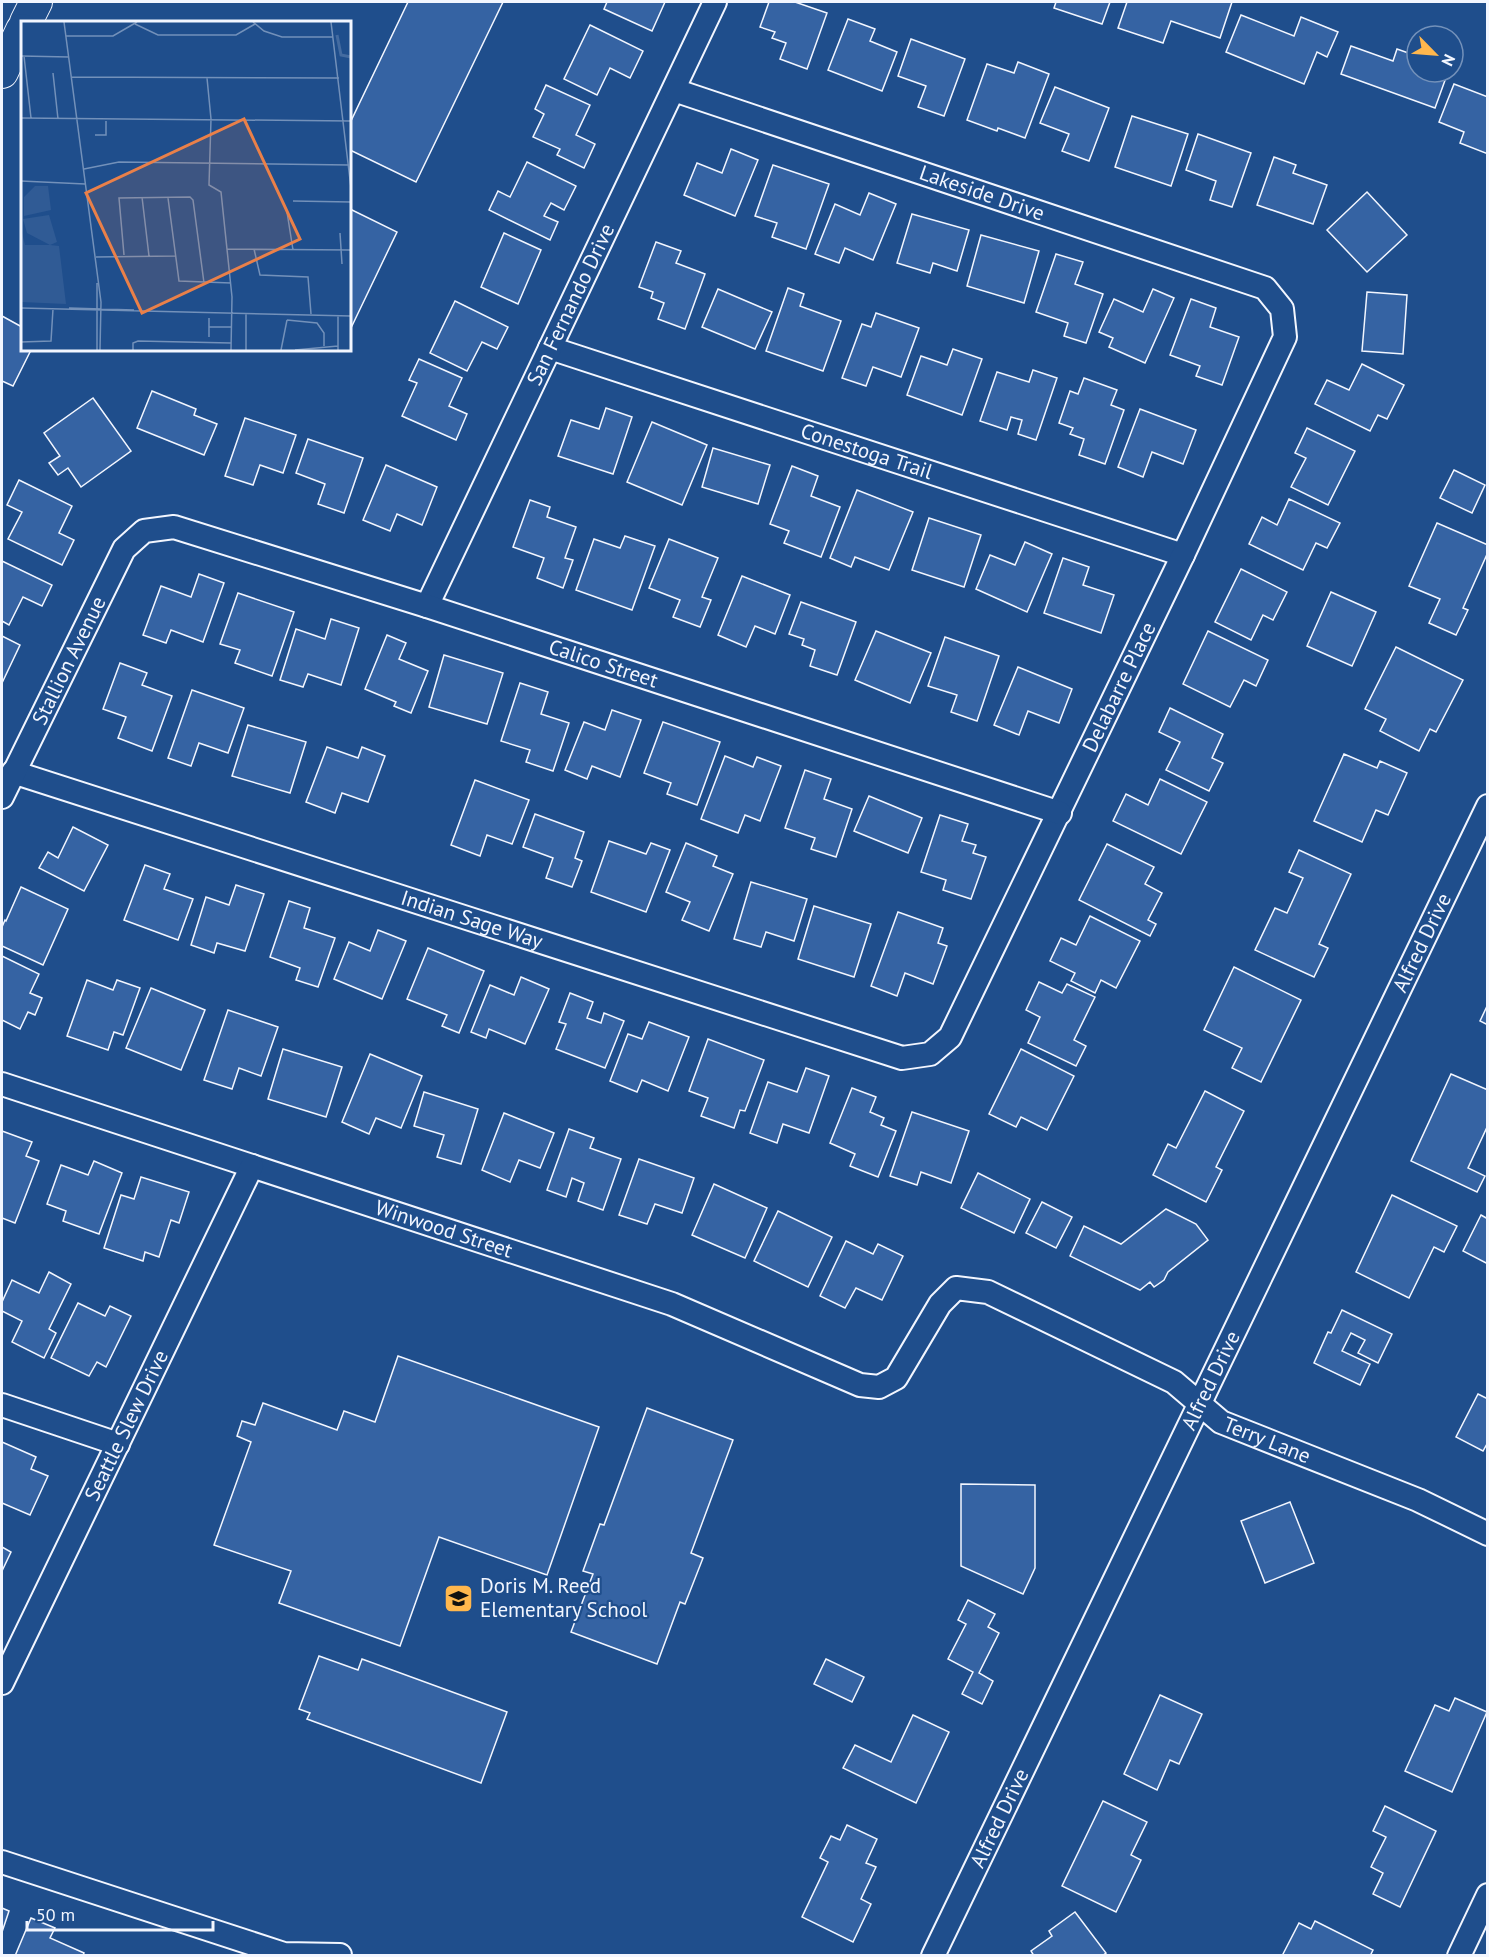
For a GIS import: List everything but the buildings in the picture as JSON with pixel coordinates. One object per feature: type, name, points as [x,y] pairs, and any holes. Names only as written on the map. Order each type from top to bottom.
[{"type":"main road","points":[[26,21],[36,2]]},
{"type":"main road","points":[[2,72],[21,32]]},
{"type":"street","name":"San Fernando Drive","points":[[427,606],[715,2]]},
{"type":"street","name":"Lakeside Drive","points":[[674,90],[1264,288],[1282,309]]},
{"type":"street","name":"Delabarre Place","points":[[930,1054],[950,1037],[1183,555],[1285,336],[1282,309]]},
{"type":"street","name":"Conestoga Trail","points":[[550,348],[1183,555]]},
{"type":"street","name":"Calico Street","points":[[144,531],[174,527],[427,606],[1060,813]]},
{"type":"street","name":"Stallion Avenue","points":[[2,796],[124,549],[144,531]]},
{"type":"street","name":"Indian Sage Way","points":[[14,772],[902,1058],[930,1054]]},
{"type":"street","name":"Alfred Drive","points":[[933,1956],[1488,806]]},
{"type":"street","name":"Winwood Street","points":[[2,1084],[672,1304],[860,1385],[879,1387],[896,1378],[940,1304],[957,1288]]},
{"type":"street","name":"Seattle Slew Drive","points":[[2,1683],[252,1167]]},
{"type":"street","name":"Terry Lane","points":[[957,1288],[988,1292],[1174,1382],[1221,1422],[1418,1500],[1488,1534]]},
{"type":"street","points":[[2,1405],[118,1444]]},
{"type":"street","points":[[2,1862],[284,1954],[340,1955]]},
{"type":"street","points":[[1459,1956],[1488,1894]]},
{"type":"place","name":"Doris M. Reed Elementary School","points":[[459,1598]]}]
